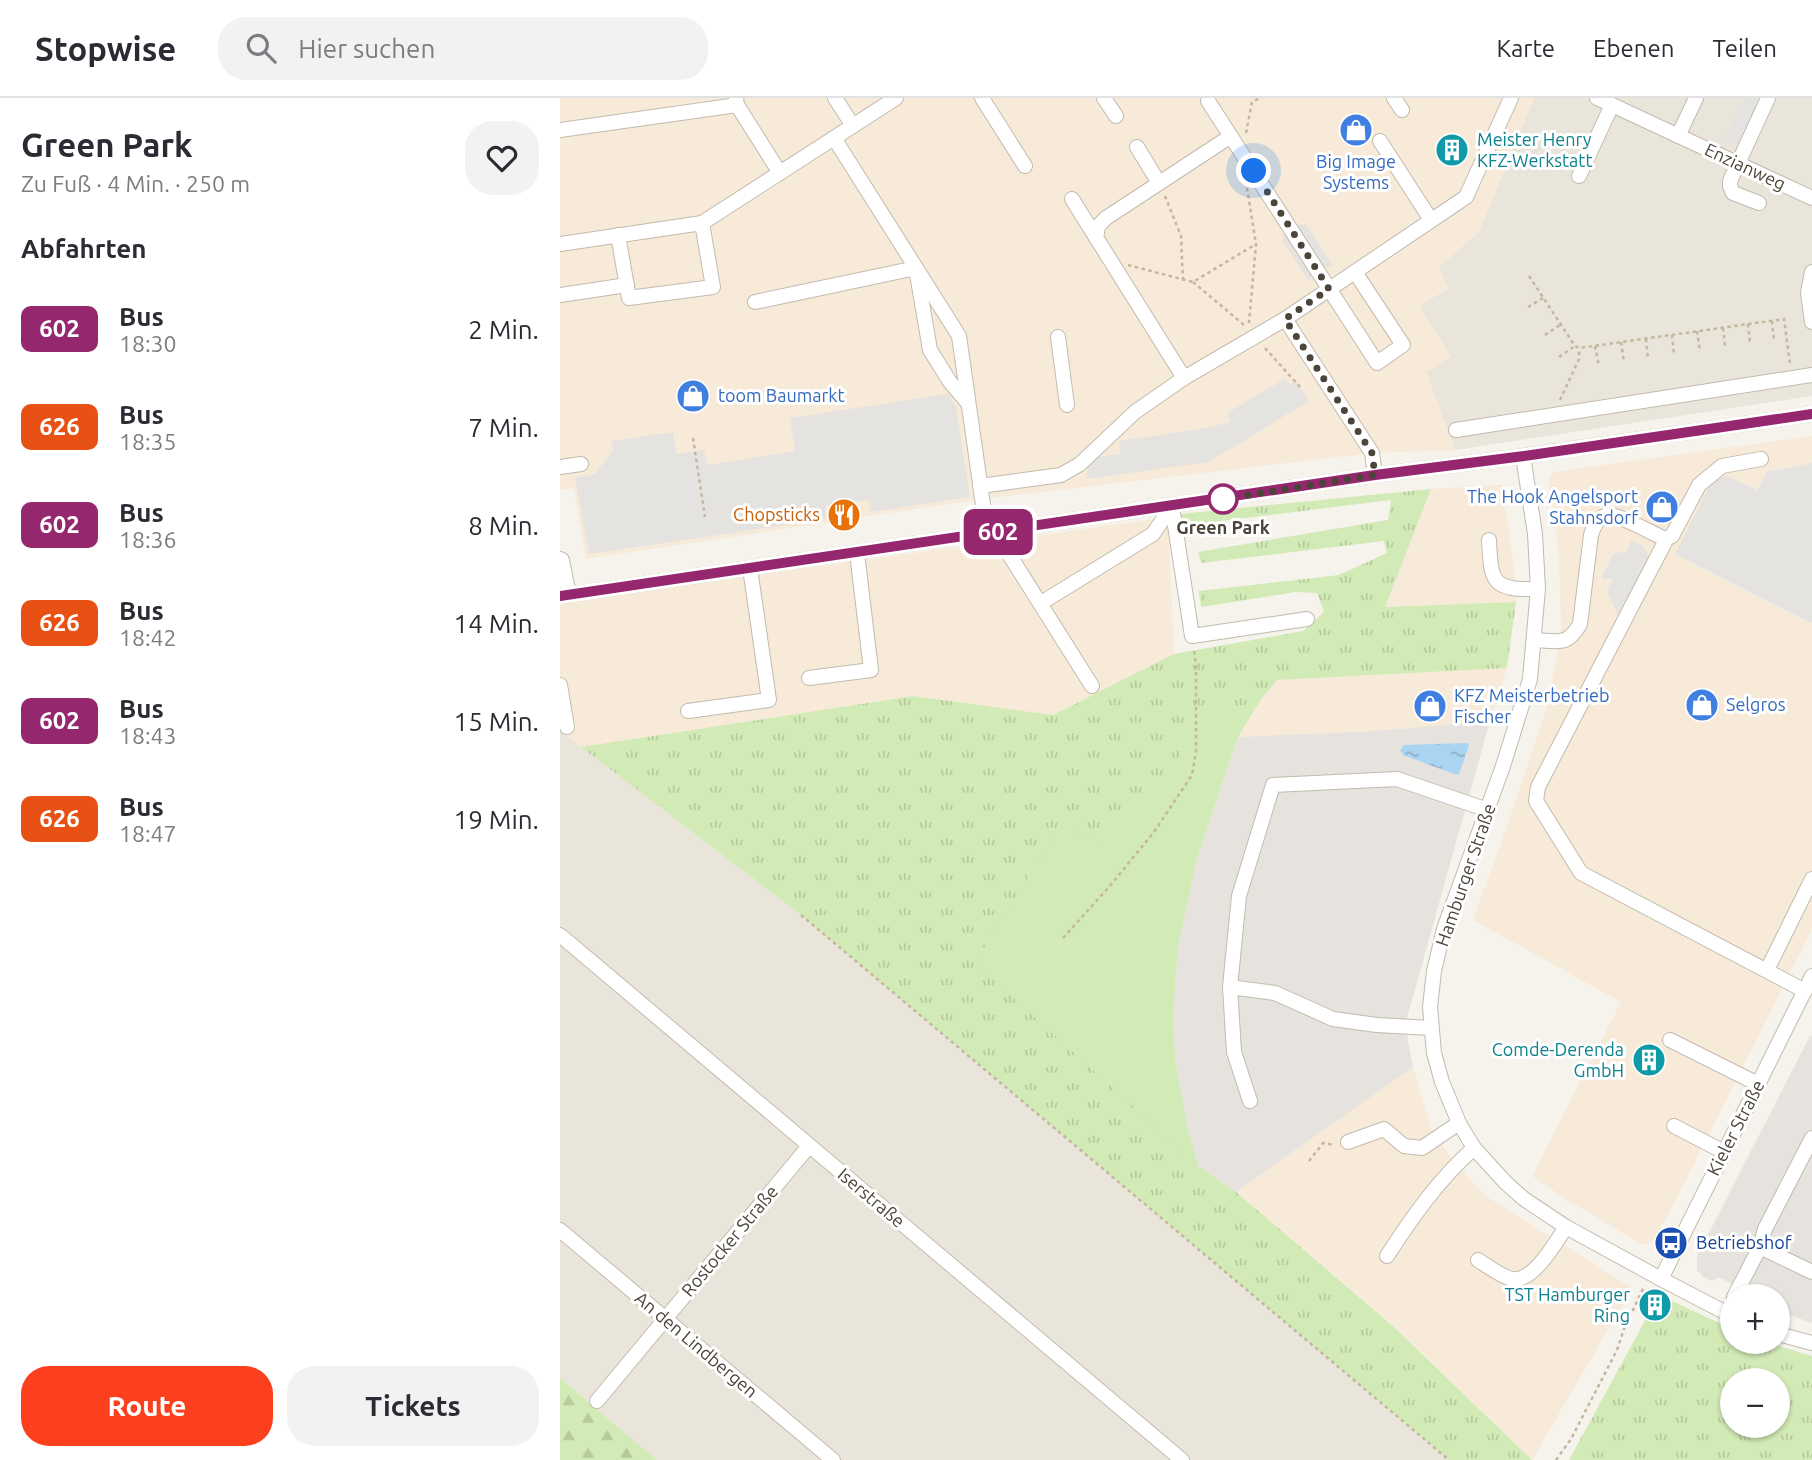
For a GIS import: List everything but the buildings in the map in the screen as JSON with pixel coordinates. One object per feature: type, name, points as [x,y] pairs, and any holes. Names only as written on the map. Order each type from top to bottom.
[{"type":"street","points":[[835,98],[853,125]]},
{"type":"street","points":[[560,244],[702,223],[896,98]]},
{"type":"street","points":[[982,98],[1025,166]]},
{"type":"street","points":[[1104,98],[1116,116]]},
{"type":"street","points":[[980,486],[1061,475],[1080,464],[1135,412],[1184,378],[1285,319],[1466,197],[1511,98]]},
{"type":"street","name":"Enzianweg","points":[[1597,98],[1812,198]]},
{"type":"street","points":[[1678,136],[1696,98]]},
{"type":"street","points":[[1759,203],[1733,193],[1730,181],[1768,98]]},
{"type":"street","points":[[560,130],[737,101],[780,173]]},
{"type":"street","points":[[1208,101],[1377,363],[1403,345],[1355,272]]},
{"type":"street","points":[[1579,176],[1612,105]]},
{"type":"street","points":[[1096,238],[1098,226],[1106,218],[1231,136]]},
{"type":"street","points":[[834,138],[959,337],[980,486],[991,533],[1041,603],[1092,686]]},
{"type":"street","points":[[1380,141],[1432,220]]},
{"type":"street","points":[[1137,147],[1159,183]]},
{"type":"street","points":[[1072,199],[1184,378]]},
{"type":"street","points":[[618,235],[629,298],[713,287],[702,223]]},
{"type":"street","points":[[755,302],[916,268]]},
{"type":"street","points":[[916,268],[930,350],[968,404]]},
{"type":"street","points":[[1812,272],[1808,293],[1812,322]]},
{"type":"street","points":[[560,295],[626,285]]},
{"type":"street","points":[[1285,319],[1372,453],[1375,475]]},
{"type":"street","points":[[1058,337],[1067,405]]},
{"type":"street","points":[[1456,430],[1812,375]]},
{"type":"street","points":[[560,558],[564,595],[1375,475],[1812,414]]},
{"type":"street","name":"Hamburger Straße","points":[[1524,456],[1535,534],[1538,589],[1530,679],[1488,810],[1444,929],[1434,971],[1430,1007],[1434,1053],[1442,1082],[1459,1123],[1474,1148],[1506,1183],[1524,1199],[1566,1227],[1656,1281],[1720,1311]]},
{"type":"street","points":[[1534,640],[1564,641],[1573,637],[1580,624],[1591,535],[1594,525],[1601,518],[1610,515],[1620,517],[1667,538],[1672,536],[1699,485],[1722,466],[1761,459]]},
{"type":"street","points":[[560,467],[581,464]]},
{"type":"street","points":[[1041,603],[1153,534],[1172,506]]},
{"type":"street","points":[[1172,506],[1192,636],[1307,618]]},
{"type":"street","points":[[1667,538],[1538,787],[1536,801],[1581,873],[1805,990]]},
{"type":"street","points":[[1489,540],[1490,571],[1501,584],[1515,589],[1538,589]]},
{"type":"street","points":[[809,678],[872,670],[857,553]]},
{"type":"street","points":[[688,711],[769,700],[750,568]]},
{"type":"street","points":[[560,685],[567,727]]},
{"type":"street","points":[[1250,1101],[1234,1052],[1230,987],[1239,896],[1273,785],[1397,779],[1488,810]]},
{"type":"street","points":[[1767,970],[1812,879]]},
{"type":"street","name":"Iserstraße","points":[[560,935],[1182,1460]]},
{"type":"street","name":"Kieler Straße","points":[[1656,1281],[1812,976]]},
{"type":"street","points":[[1230,987],[1275,993],[1334,1019],[1431,1028]]},
{"type":"street","points":[[1670,1040],[1758,1084]]},
{"type":"street","points":[[1343,1144],[1384,1129],[1405,1146],[1422,1148],[1459,1123]]},
{"type":"street","points":[[1674,1126],[1724,1152]]},
{"type":"street","points":[[1740,1284],[1760,1247],[1765,1229],[1812,1138]]},
{"type":"street","name":"Rostocker Straße","points":[[597,1401],[810,1146]]},
{"type":"street","points":[[1387,1256],[1439,1183],[1474,1148]]},
{"type":"street","points":[[1478,1260],[1515,1280],[1525,1278],[1535,1269],[1566,1227]]},
{"type":"street","name":"An den Lindbergen","points":[[560,1230],[833,1460]]},
{"type":"street","points":[[1760,1247],[1812,1272]]},
{"type":"street","points":[[1790,1337],[1812,1343]]},
{"type":"path","points":[[1159,183],[1181,236],[1183,281]]},
{"type":"path","points":[[1116,271],[1130,264],[1194,282],[1256,243],[1249,329]]},
{"type":"path","points":[[1529,276],[1577,347],[1579,359],[1553,415]]},
{"type":"path","points":[[1528,307],[1543,298]]},
{"type":"path","points":[[1559,357],[1577,347],[1784,319],[1793,378]]},
{"type":"path","points":[[1772,321],[1774,340]]},
{"type":"path","points":[[1748,324],[1750,344]]},
{"type":"path","points":[[1545,335],[1561,325]]},
{"type":"path","points":[[1723,328],[1725,347]]},
{"type":"path","points":[[1698,331],[1700,351]]},
{"type":"path","points":[[1672,335],[1674,355]]},
{"type":"path","points":[[1646,339],[1648,359]]},
{"type":"path","points":[[1621,342],[1624,362]]},
{"type":"path","points":[[1595,346],[1599,366]]},
{"type":"path","points":[[693,438],[705,517]]},
{"type":"path","points":[[1063,938],[1154,832],[1192,775],[1196,751],[1196,666],[1192,636]]},
{"type":"path","points":[[801,915],[1449,1460]]},
{"type":"path","points":[[1309,1161],[1323,1143],[1343,1144]]},
{"type":"path","points":[[1556,1460],[1571,1439],[1617,1350],[1643,1289],[1656,1281]]},
{"type":"shaded area","points":[[560,98],[1534,98],[1479,232],[1438,266],[1448,287],[1419,306],[1451,357],[1426,372],[1455,450],[1372,453],[982,499],[586,559],[574,488],[560,490]]},
{"type":"shaded area","points":[[1534,98],[1812,98],[1812,396],[1455,450],[1426,372],[1451,357],[1419,306],[1448,288],[1438,267],[1479,232]]},
{"type":"shaded area","points":[[1743,98],[1763,98],[1740,146],[1725,139]]},
{"type":"shaded area","points":[[1306,224],[1333,266],[1317,268],[1309,282],[1282,240],[1290,227]]},
{"type":"shaded area","points":[[1286,378],[1290,385],[1296,381],[1309,401],[1209,462],[1086,479],[1090,458],[1120,454],[1119,441],[1230,422],[1227,413]]},
{"type":"shaded area","points":[[948,394],[956,407],[970,497],[871,512],[868,500],[825,506],[826,519],[589,554],[575,478],[595,474],[613,450],[612,441],[673,432],[676,454],[704,450],[707,465],[795,451],[790,418]]},
{"type":"shaded area","points":[[1812,436],[1812,929],[1679,1194],[1653,1241],[1642,1244],[1532,1176],[1621,1002],[1473,920],[1546,710],[1557,655],[1561,629],[1559,557],[1548,479],[1553,472]]},
{"type":"shaded area","points":[[1812,463],[1812,623],[1675,554],[1712,481],[1727,476],[1757,490],[1767,472]]},
{"type":"shaded area","points":[[1502,485],[1514,567],[1516,602],[1385,607],[1431,489]]},
{"type":"shaded area","points":[[1168,517],[1174,654],[1053,715],[913,696],[581,747],[560,731],[560,603]]},
{"type":"shaded area","points":[[1631,541],[1643,546],[1650,561],[1620,619],[1607,591],[1613,578],[1601,579],[1613,554],[1627,551]]},
{"type":"shaded area","points":[[1507,668],[1490,721],[1376,731],[1238,737],[1262,698],[1277,680]]},
{"type":"shaded area","points":[[1490,721],[1407,1018],[1413,1067],[1236,1192],[1198,1166],[1187,1125],[1175,1057],[1173,1016],[1178,948],[1197,858],[1238,737],[1376,731]]},
{"type":"shaded area","points":[[560,731],[801,915],[1449,1460],[657,1460],[560,1378]]},
{"type":"shaded area","points":[[1812,1036],[1812,1323],[1790,1315],[1790,1284],[1732,1284],[1719,1277],[1711,1281],[1697,1270],[1697,1256]]},
{"type":"shaded area","points":[[1413,1067],[1431,1128],[1448,1154],[1484,1195],[1632,1288],[1532,1460],[1395,1327],[1236,1192]]},
{"type":"green space","points":[[1431,489],[1385,607],[1516,602],[1507,668],[1277,680],[1255,709],[1185,722],[1176,775],[1104,844],[1198,1166],[1236,1192],[1394,1327],[1532,1460],[1449,1460],[801,915],[581,747],[913,696],[1053,715],[1174,654],[1303,631],[1324,612],[1317,593],[1295,592],[1201,607],[1199,591],[1339,575],[1387,553],[1384,541],[1201,563],[1198,552],[1388,520],[1391,500],[1182,526],[1180,514]]},
{"type":"green space","points":[[1255,709],[1238,737],[1197,858],[1178,948],[1173,1016],[1175,1057],[1187,1125],[1198,1166],[975,963],[1061,824],[1104,844],[1176,775],[1185,722]]},
{"type":"green space","points":[[1659,1295],[1720,1323],[1720,1354],[1790,1354],[1790,1349],[1812,1356],[1812,1460],[1569,1460]]},
{"type":"green space","points":[[560,1378],[657,1460],[560,1460]]},
{"type":"water","points":[[1404,745],[1469,745],[1457,775],[1403,755],[1400,750]]},
{"type":"bus line","name":"602","points":[[560,596],[1375,475],[1812,414]]},
{"type":"place","name":"Big Image Systems","points":[[1356,130]]},
{"type":"place","name":"Meister Henry KFZ-Werkstatt","points":[[1452,150]]},
{"type":"place","name":"toom Baumarkt","points":[[693,396]]},
{"type":"place","name":"Green Park","points":[[1223,499]]},
{"type":"place","name":"The Hook Angelsport Stahnsdorf","points":[[1662,507]]},
{"type":"place","name":"Chopsticks","points":[[844,515]]},
{"type":"place","name":"Selgros","points":[[1702,705]]},
{"type":"place","name":"KFZ Meisterbetrieb Fischer","points":[[1430,706]]},
{"type":"place","name":"Comde-Derenda GmbH","points":[[1649,1060]]},
{"type":"place","name":"Betriebshof","points":[[1671,1243]]},
{"type":"place","name":"TST Hamburger Ring","points":[[1655,1305]]},
{"type":"route","points":[[1223,499],[1375,475],[1372,453],[1285,319],[1329,289],[1254,171]]}]
